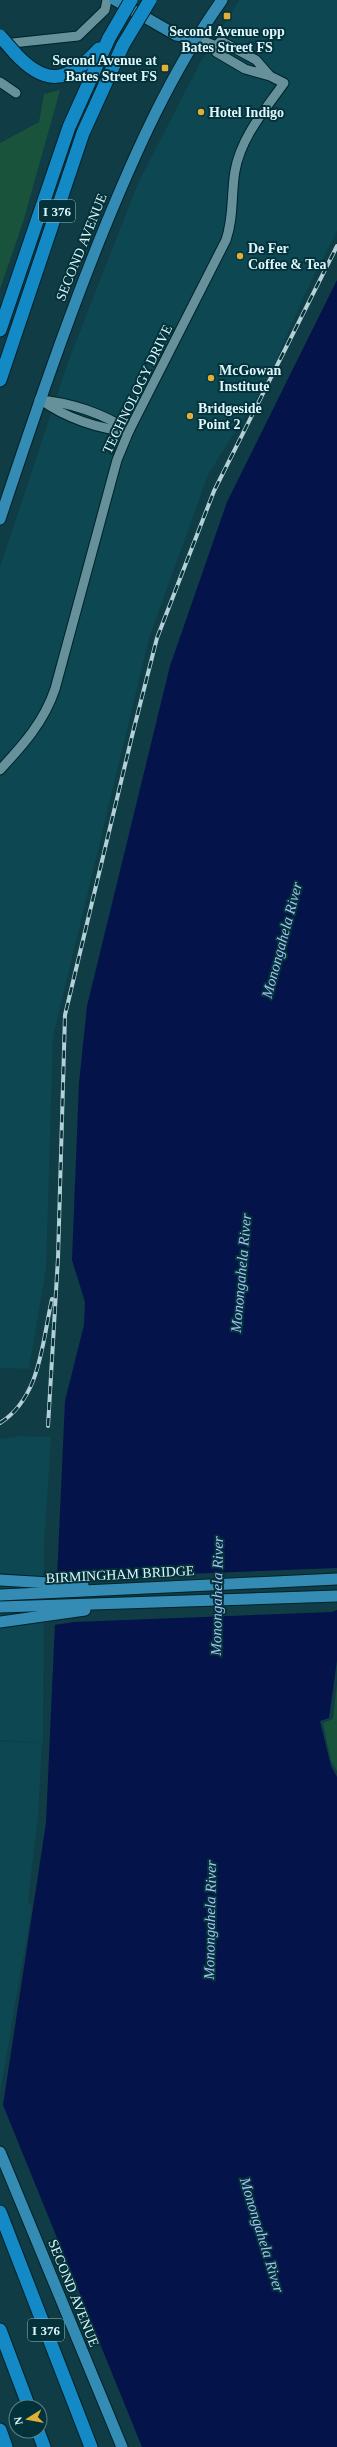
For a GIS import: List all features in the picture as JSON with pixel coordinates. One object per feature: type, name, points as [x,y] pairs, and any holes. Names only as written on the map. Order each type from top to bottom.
[{"type":"highway","name":"I 376","points":[[0,380],[83,133],[123,45],[150,0]]},
{"type":"highway","name":"I 376","points":[[0,330],[69,127],[109,38],[128,2]]},
{"type":"highway","points":[[0,36],[31,70],[42,75],[56,76],[69,73],[82,66],[109,38]]},
{"type":"highway","name":"I 376","points":[[0,2212],[91,2447]]},
{"type":"highway","points":[[0,2330],[26,2399]]},
{"type":"highway","points":[[0,2430],[6,2447]]},
{"type":"main road","points":[[115,0],[128,2],[176,35],[196,38]]},
{"type":"main road","name":"SECOND AVENUE","points":[[0,519],[39,400],[73,307],[124,178],[155,114],[196,38],[222,0]]},
{"type":"main road","points":[[0,1580],[124,1588]]},
{"type":"main road","name":"BIRMINGHAM BRIDGE","points":[[0,1595],[124,1588],[337,1580]]},
{"type":"main road","name":"BIRMINGHAM BRIDGE","points":[[0,1607],[119,1605],[337,1596]]},
{"type":"main road","points":[[0,1622],[119,1605]]},
{"type":"main road","name":"SECOND AVENUE","points":[[0,2152],[121,2447]]},
{"type":"street","points":[[0,44],[78,36],[84,33],[105,10],[107,0]]},
{"type":"street","name":"TECHNOLOGY DRIVE","points":[[196,38],[216,46]]},
{"type":"street","name":"TECHNOLOGY DRIVE","points":[[0,770],[37,728],[51,700],[115,467],[129,431],[226,240],[232,219],[234,177],[239,154],[251,131],[284,83],[270,76],[245,69],[216,52],[216,46],[221,41],[249,56],[256,60],[270,76]]},
{"type":"street","points":[[0,82],[16,93]]},
{"type":"street","points":[[39,400],[56,401],[69,405],[116,422],[129,431]]},
{"type":"shaded area","points":[[239,0],[337,0],[337,231],[305,294],[267,381],[208,475],[149,638],[53,1037],[46,1269],[29,1369],[0,1368],[0,567],[68,362],[138,183],[200,63]]},
{"type":"shaded area","points":[[20,1436],[51,1437],[44,1545],[43,1743],[0,1740],[0,1439]]},
{"type":"shaded area","points":[[0,1741],[42,1743],[38,1816],[28,1901],[32,1906],[0,2093]]},
{"type":"green space","points":[[60,90],[24,219],[0,289],[0,143],[39,122],[44,94]]},
{"type":"green space","points":[[337,1684],[337,1771],[331,1761],[323,1723],[333,1719]]},
{"type":"water","name":"Monongahela River","points":[[337,280],[337,1660],[329,1718],[320,1721],[331,1766],[337,1777],[337,2447],[142,2447],[3,2105],[46,1823],[65,1401],[84,1325],[85,1302],[72,1260],[79,1083],[87,1006],[170,666],[227,502]]},
{"type":"pier","points":[[337,1568],[337,1610],[332,1612],[74,1622],[54,1625],[56,1577],[85,1578]]},
{"type":"railway","points":[[48,1426],[58,1258],[65,1015],[132,736],[157,638],[214,491],[337,246]]},
{"type":"railway","points":[[0,1423],[14,1412],[24,1399],[32,1384],[38,1367],[52,1299]]},
{"type":"place","name":"Second Avenue opp Bates Street FS","points":[[227,16]]},
{"type":"place","name":"Second Avenue at Bates Street FS","points":[[165,68]]},
{"type":"place","name":"Hotel Indigo","points":[[201,112]]},
{"type":"place","name":"De Fer Coffee & Tea","points":[[240,256]]},
{"type":"place","name":"McGowan Institute","points":[[211,378]]},
{"type":"place","name":"Bridgeside Point 2","points":[[190,416]]}]
